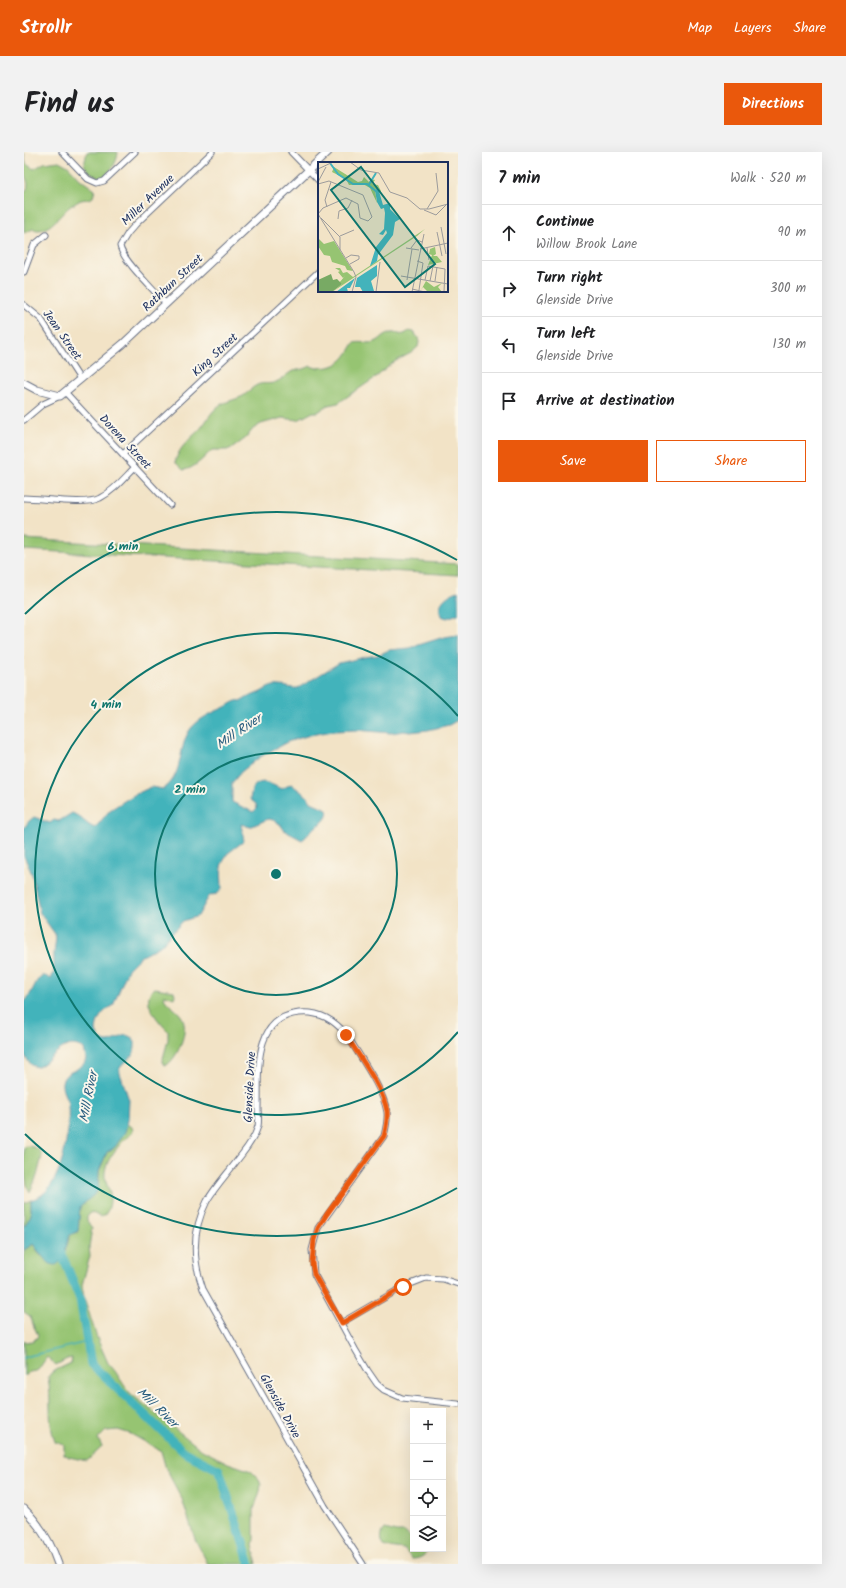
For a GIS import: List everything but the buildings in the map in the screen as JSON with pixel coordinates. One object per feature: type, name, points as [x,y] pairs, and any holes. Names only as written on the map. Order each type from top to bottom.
[{"type":"street","points":[[62,152],[88,179],[95,183],[104,181],[135,152]]},
{"type":"street","name":"Miller Avenue","points":[[166,304],[123,254],[120,246],[124,238],[136,224],[212,152]]},
{"type":"street","points":[[291,152],[318,180]]},
{"type":"street","name":"Rathbun Street","points":[[24,420],[44,404],[63,394],[123,344],[328,152]]},
{"type":"street","points":[[24,272],[34,245],[46,236]]},
{"type":"street","name":"King Street","points":[[123,454],[318,272]]},
{"type":"street","name":"Jean Street","points":[[24,305],[41,319],[80,379]]},
{"type":"street","points":[[24,383],[37,390],[63,394]]},
{"type":"street","name":"Dorena Street","points":[[63,394],[123,454],[170,505]]},
{"type":"street","points":[[24,498],[79,502],[94,501],[106,495],[135,467]]},
{"type":"street","name":"Glenside Drive","points":[[363,1564],[325,1506],[203,1289],[197,1273],[195,1248],[197,1231],[208,1200],[251,1143],[258,1127],[259,1059],[263,1041],[269,1029],[278,1021],[290,1014],[306,1012],[316,1014],[333,1020],[340,1027],[378,1088],[387,1112],[387,1124],[384,1136],[318,1228],[314,1240],[312,1263],[314,1274],[368,1371],[384,1390],[402,1398],[458,1404]]},
{"type":"street","points":[[342,1323],[403,1287],[426,1278],[443,1278],[458,1284]]},
{"type":"street","points":[[24,1509],[46,1536],[58,1564]]},
{"type":"green space","points":[[87,152],[118,152],[115,164],[101,179],[89,172],[84,165]]},
{"type":"green space","points":[[24,154],[26,164],[34,169],[44,163],[59,161],[68,166],[80,179],[95,190],[93,197],[81,200],[72,205],[44,229],[33,229],[24,233],[24,193],[28,185],[24,171]]},
{"type":"green space","points":[[409,331],[414,332],[418,338],[418,347],[411,353],[394,362],[375,378],[338,403],[328,405],[318,412],[313,412],[298,420],[282,418],[261,424],[253,429],[246,438],[234,447],[227,450],[212,450],[199,462],[187,469],[183,470],[175,462],[182,448],[200,429],[217,407],[225,402],[243,396],[257,385],[276,382],[294,371],[311,366],[316,368],[336,365],[345,357],[354,343],[374,342],[389,333],[402,334]]},
{"type":"green space","points":[[24,539],[458,564],[458,575],[24,550]]},
{"type":"green space","points":[[155,988],[174,991],[174,998],[165,995],[164,998],[181,1016],[184,1024],[181,1044],[175,1056],[167,1065],[164,1065],[162,1062],[168,1040],[168,1031],[155,1016],[149,1004],[150,993]]},
{"type":"green space","points":[[126,1124],[132,1127],[133,1131],[109,1159],[105,1172],[105,1178],[110,1194],[110,1204],[106,1214],[100,1217],[91,1212],[87,1217],[87,1221],[92,1228],[89,1247],[90,1256],[82,1285],[84,1297],[97,1338],[108,1363],[131,1394],[202,1450],[228,1463],[251,1471],[259,1479],[261,1484],[254,1509],[253,1545],[257,1564],[208,1564],[195,1539],[182,1499],[166,1469],[161,1451],[131,1434],[118,1430],[106,1431],[98,1439],[102,1447],[87,1461],[69,1457],[64,1454],[64,1445],[55,1442],[51,1426],[48,1377],[52,1372],[71,1363],[72,1358],[56,1365],[47,1357],[38,1370],[29,1372],[24,1376],[24,1341],[32,1341],[37,1338],[38,1335],[30,1316],[24,1312],[24,1250],[33,1244],[41,1256],[65,1252],[70,1235],[78,1232],[80,1207],[98,1191],[99,1171],[107,1152],[115,1147],[125,1132]]},
{"type":"green space","points":[[30,1146],[39,1149],[42,1156],[37,1176],[30,1192],[25,1177],[24,1147]]},
{"type":"green space","points":[[31,1200],[31,1215],[24,1227],[24,1203]]},
{"type":"green space","points":[[385,1529],[396,1532],[405,1532],[410,1538],[410,1552],[427,1552],[426,1554],[422,1557],[412,1559],[404,1549],[384,1546],[382,1541],[383,1532]]},
{"type":"water","points":[[458,591],[458,614],[447,618],[441,616],[441,603],[446,597]]},
{"type":"water","points":[[458,635],[458,720],[449,725],[428,730],[410,732],[404,731],[391,733],[356,730],[333,731],[310,735],[287,742],[260,757],[241,772],[232,783],[232,802],[253,812],[257,808],[256,804],[250,799],[252,789],[255,785],[263,782],[282,789],[291,784],[308,797],[311,802],[327,809],[328,813],[324,821],[302,840],[285,831],[280,824],[273,820],[268,819],[250,827],[241,824],[244,841],[227,854],[221,866],[222,888],[217,894],[211,895],[208,898],[198,916],[183,921],[160,946],[140,957],[128,969],[113,1006],[100,1016],[96,1032],[103,1041],[106,1042],[114,1041],[126,1035],[131,1037],[135,1042],[134,1053],[119,1070],[129,1100],[128,1120],[125,1132],[115,1147],[107,1152],[99,1171],[98,1191],[80,1207],[78,1231],[70,1235],[61,1260],[57,1264],[53,1265],[49,1263],[33,1244],[24,1250],[24,1227],[31,1215],[31,1200],[43,1194],[51,1186],[64,1152],[68,1127],[68,1103],[63,1089],[63,1078],[81,1066],[86,1059],[84,1049],[71,1045],[60,1050],[38,1067],[30,1063],[25,1055],[24,1002],[40,977],[44,976],[51,979],[54,972],[56,938],[55,934],[40,913],[32,874],[24,856],[24,828],[34,817],[50,823],[54,820],[59,821],[72,813],[95,828],[110,810],[132,796],[151,787],[163,789],[174,777],[183,746],[192,727],[204,717],[235,702],[242,701],[273,686],[298,688],[339,663],[378,655],[389,650],[409,648],[444,637]]},
{"type":"waterway","name":"Mill River","points":[[59,1247],[80,1299],[91,1364],[184,1452],[219,1470],[250,1564]]},
{"type":"waterway","points":[[24,1358],[87,1342]]},
{"type":"route","points":[[346,1035],[378,1088],[387,1112],[387,1124],[384,1136],[318,1228],[312,1250],[314,1274],[342,1323],[403,1287]]}]
